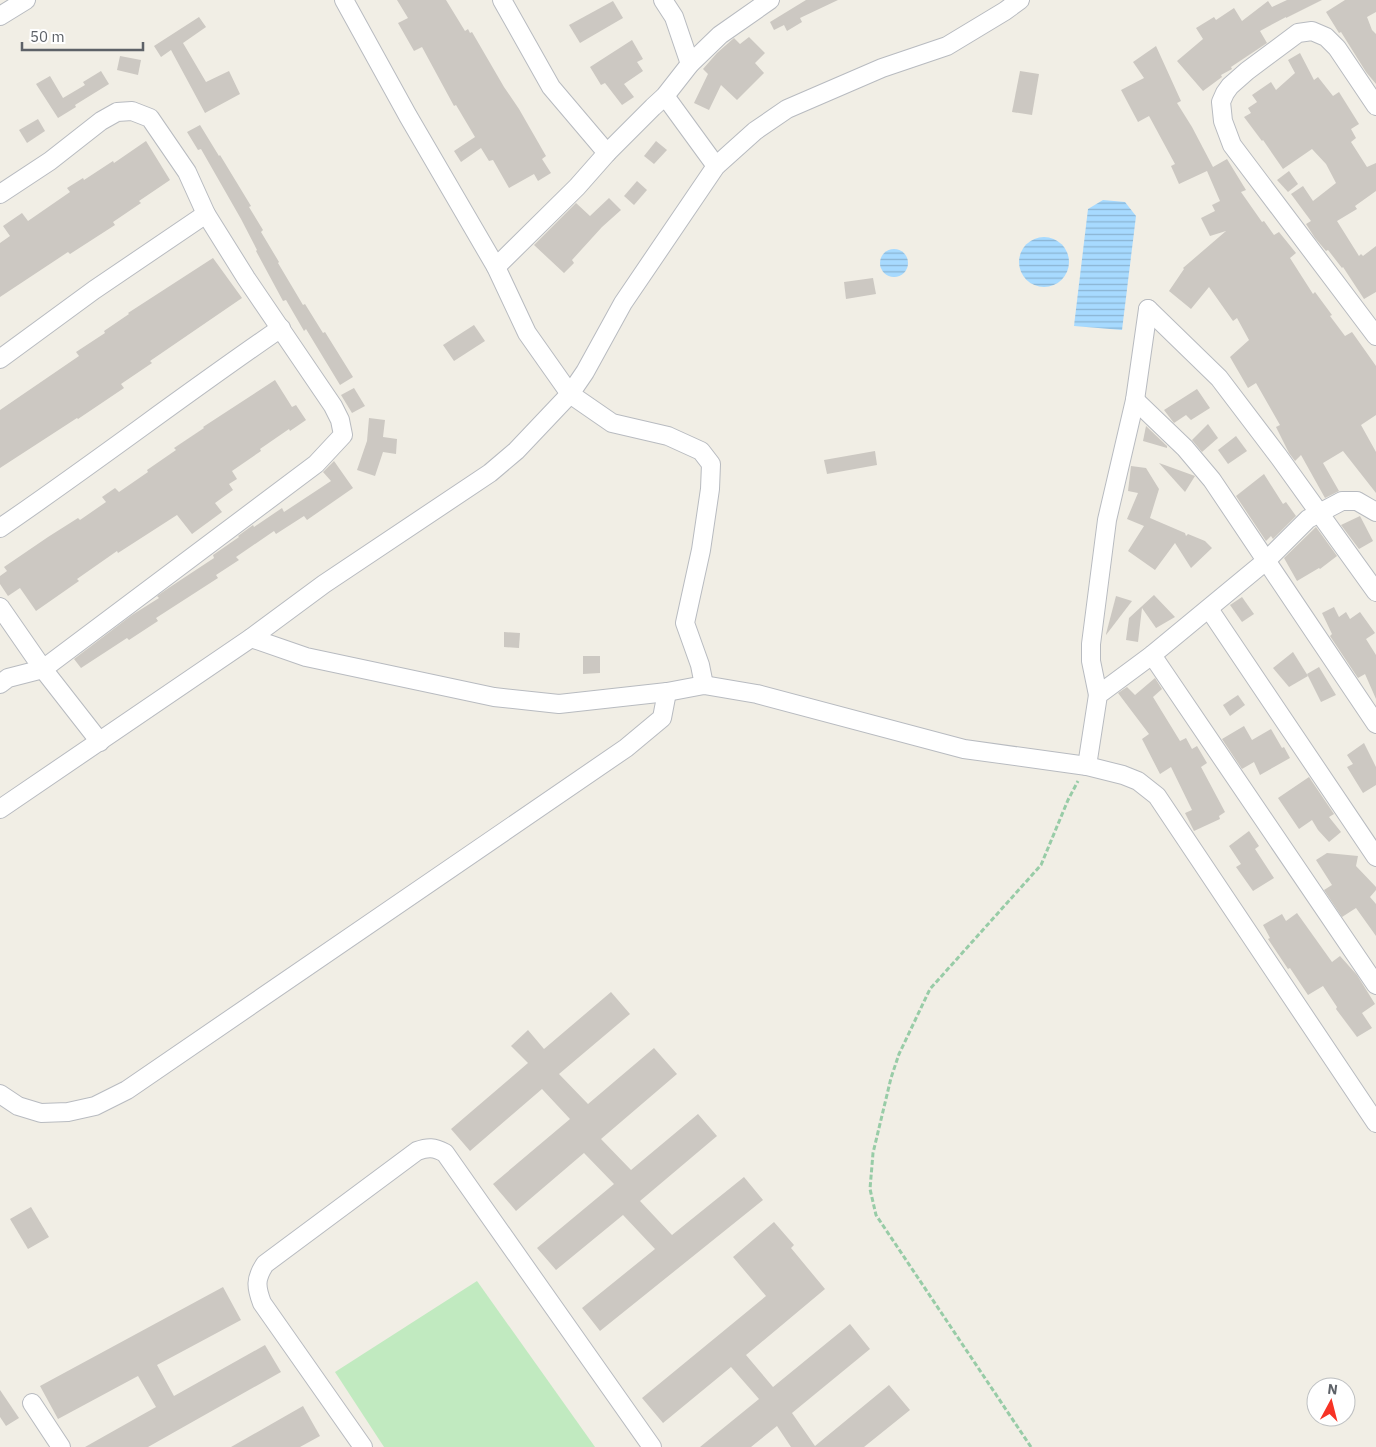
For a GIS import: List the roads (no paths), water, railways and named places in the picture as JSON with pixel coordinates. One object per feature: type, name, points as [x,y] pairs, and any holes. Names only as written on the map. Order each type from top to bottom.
[{"type":"street","points":[[0,16],[26,0]]},
{"type":"street","points":[[344,0],[408,116],[496,267],[527,333],[570,394],[612,423],[668,436],[701,451],[711,464],[710,489],[701,550],[685,623],[700,665],[704,685]]},
{"type":"street","points":[[502,0],[551,87],[608,153]]},
{"type":"street","points":[[663,0],[674,17],[690,64]]},
{"type":"street","points":[[496,267],[577,188],[608,153],[665,96],[690,64],[720,35],[770,0]]},
{"type":"street","points":[[0,810],[252,638],[324,584],[490,473],[516,451],[570,394],[586,372],[623,303],[716,166],[755,131],[787,109],[882,68],[947,46],[1001,6],[1020,0]]},
{"type":"street","points":[[1376,106],[1337,48],[1326,37],[1312,31],[1298,33],[1247,70],[1224,93],[1222,102],[1223,121],[1232,145],[1376,336]]},
{"type":"street","points":[[665,96],[716,166]]},
{"type":"street","points":[[0,194],[50,161],[101,121],[117,112],[132,111],[150,118],[187,172],[206,214],[246,278],[333,406],[340,420],[343,435],[316,464],[43,669],[8,678],[0,684]]},
{"type":"street","points":[[0,359],[94,290],[206,214]]},
{"type":"street","points":[[1087,766],[1098,695],[1091,661],[1090,644],[1107,520],[1135,400],[1148,309],[1219,378],[1279,456],[1376,592]]},
{"type":"street","points":[[0,528],[175,404],[226,365],[281,328]]},
{"type":"street","points":[[1135,400],[1185,448],[1212,480],[1376,724]]},
{"type":"street","points":[[1098,695],[1152,655],[1267,560],[1308,519],[1342,501],[1356,501],[1376,512]]},
{"type":"street","points":[[0,607],[43,669],[100,742]]},
{"type":"street","points":[[1209,608],[1376,857]]},
{"type":"street","points":[[252,638],[306,657],[494,697],[559,704],[667,692],[704,685],[757,694],[964,748],[1087,766],[1138,780],[1157,796],[1376,1123]]},
{"type":"street","points":[[1152,655],[1376,985]]},
{"type":"street","points":[[0,1094],[18,1106],[41,1113],[68,1112],[95,1106],[127,1090],[626,748],[662,718],[667,692]]},
{"type":"street","points":[[363,1447],[262,1303],[257,1290],[258,1274],[265,1264],[417,1152],[427,1147],[436,1148],[445,1153],[652,1447]]},
{"type":"street","points":[[32,1403],[61,1447]]},
{"type":"water","points":[[1103,200],[1125,202],[1136,216],[1122,330],[1074,326],[1088,209]]},
{"type":"water","points":[[1044,237],[1053,239],[1064,248],[1069,262],[1067,271],[1058,282],[1044,287],[1035,285],[1024,276],[1019,262],[1021,253],[1030,242]]},
{"type":"water","points":[[894,249],[904,253],[908,263],[904,273],[894,277],[884,273],[880,263],[884,253]]}]
